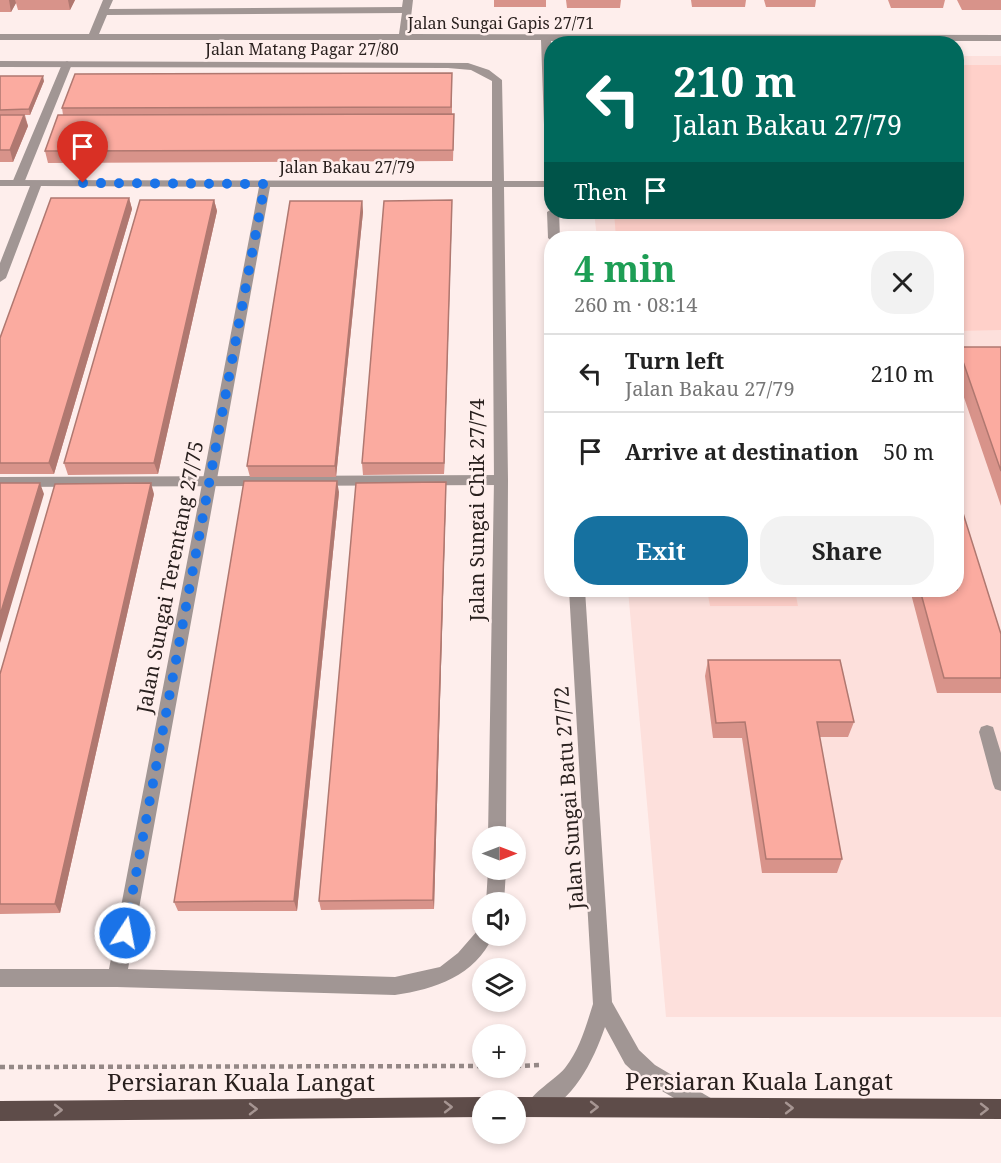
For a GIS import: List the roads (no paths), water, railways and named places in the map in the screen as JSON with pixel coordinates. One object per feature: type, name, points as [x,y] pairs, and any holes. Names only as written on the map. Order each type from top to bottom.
[{"type":"main road","name":"Persiaran Kuala Langat","points":[[0,1111],[472,1107]]},
{"type":"main road","name":"Persiaran Kuala Langat","points":[[526,1107],[1001,1110]]},
{"type":"street","points":[[93,37],[108,0]]},
{"type":"street","points":[[103,12],[408,5],[405,38]]},
{"type":"street","name":"Jalan Sungai Gapis 27/71","points":[[0,37],[544,38]]},
{"type":"street","name":"Jalan Sungai Gapis 27/71","points":[[964,38],[1001,38]]},
{"type":"street","name":"Jalan Matang Pagar 27/80","points":[[0,64],[468,65],[485,70],[497,80],[499,184]]},
{"type":"street","points":[[18,183],[67,64]]},
{"type":"street","name":"Jalan Bakau 27/79","points":[[0,183],[544,184]]},
{"type":"street","points":[[0,278],[37,183]]},
{"type":"street","name":"Jalan Sungai Terentang 27/75","points":[[117,978],[265,184]]},
{"type":"street","name":"Jalan Sungai Chik 27/74","points":[[497,826],[501,480],[499,184]]},
{"type":"street","points":[[0,482],[501,480]]},
{"type":"street","name":"Jalan Sungai Batu 27/72","points":[[577,597],[603,1004]]},
{"type":"street","points":[[987,732],[1001,784]]},
{"type":"street","points":[[0,978],[117,978],[395,986],[432,981],[463,963],[476,946]]},
{"type":"street","points":[[526,1107],[572,1077],[583,1058],[603,1004]]},
{"type":"street","points":[[603,1004],[632,1057],[648,1072],[708,1107]]}]
